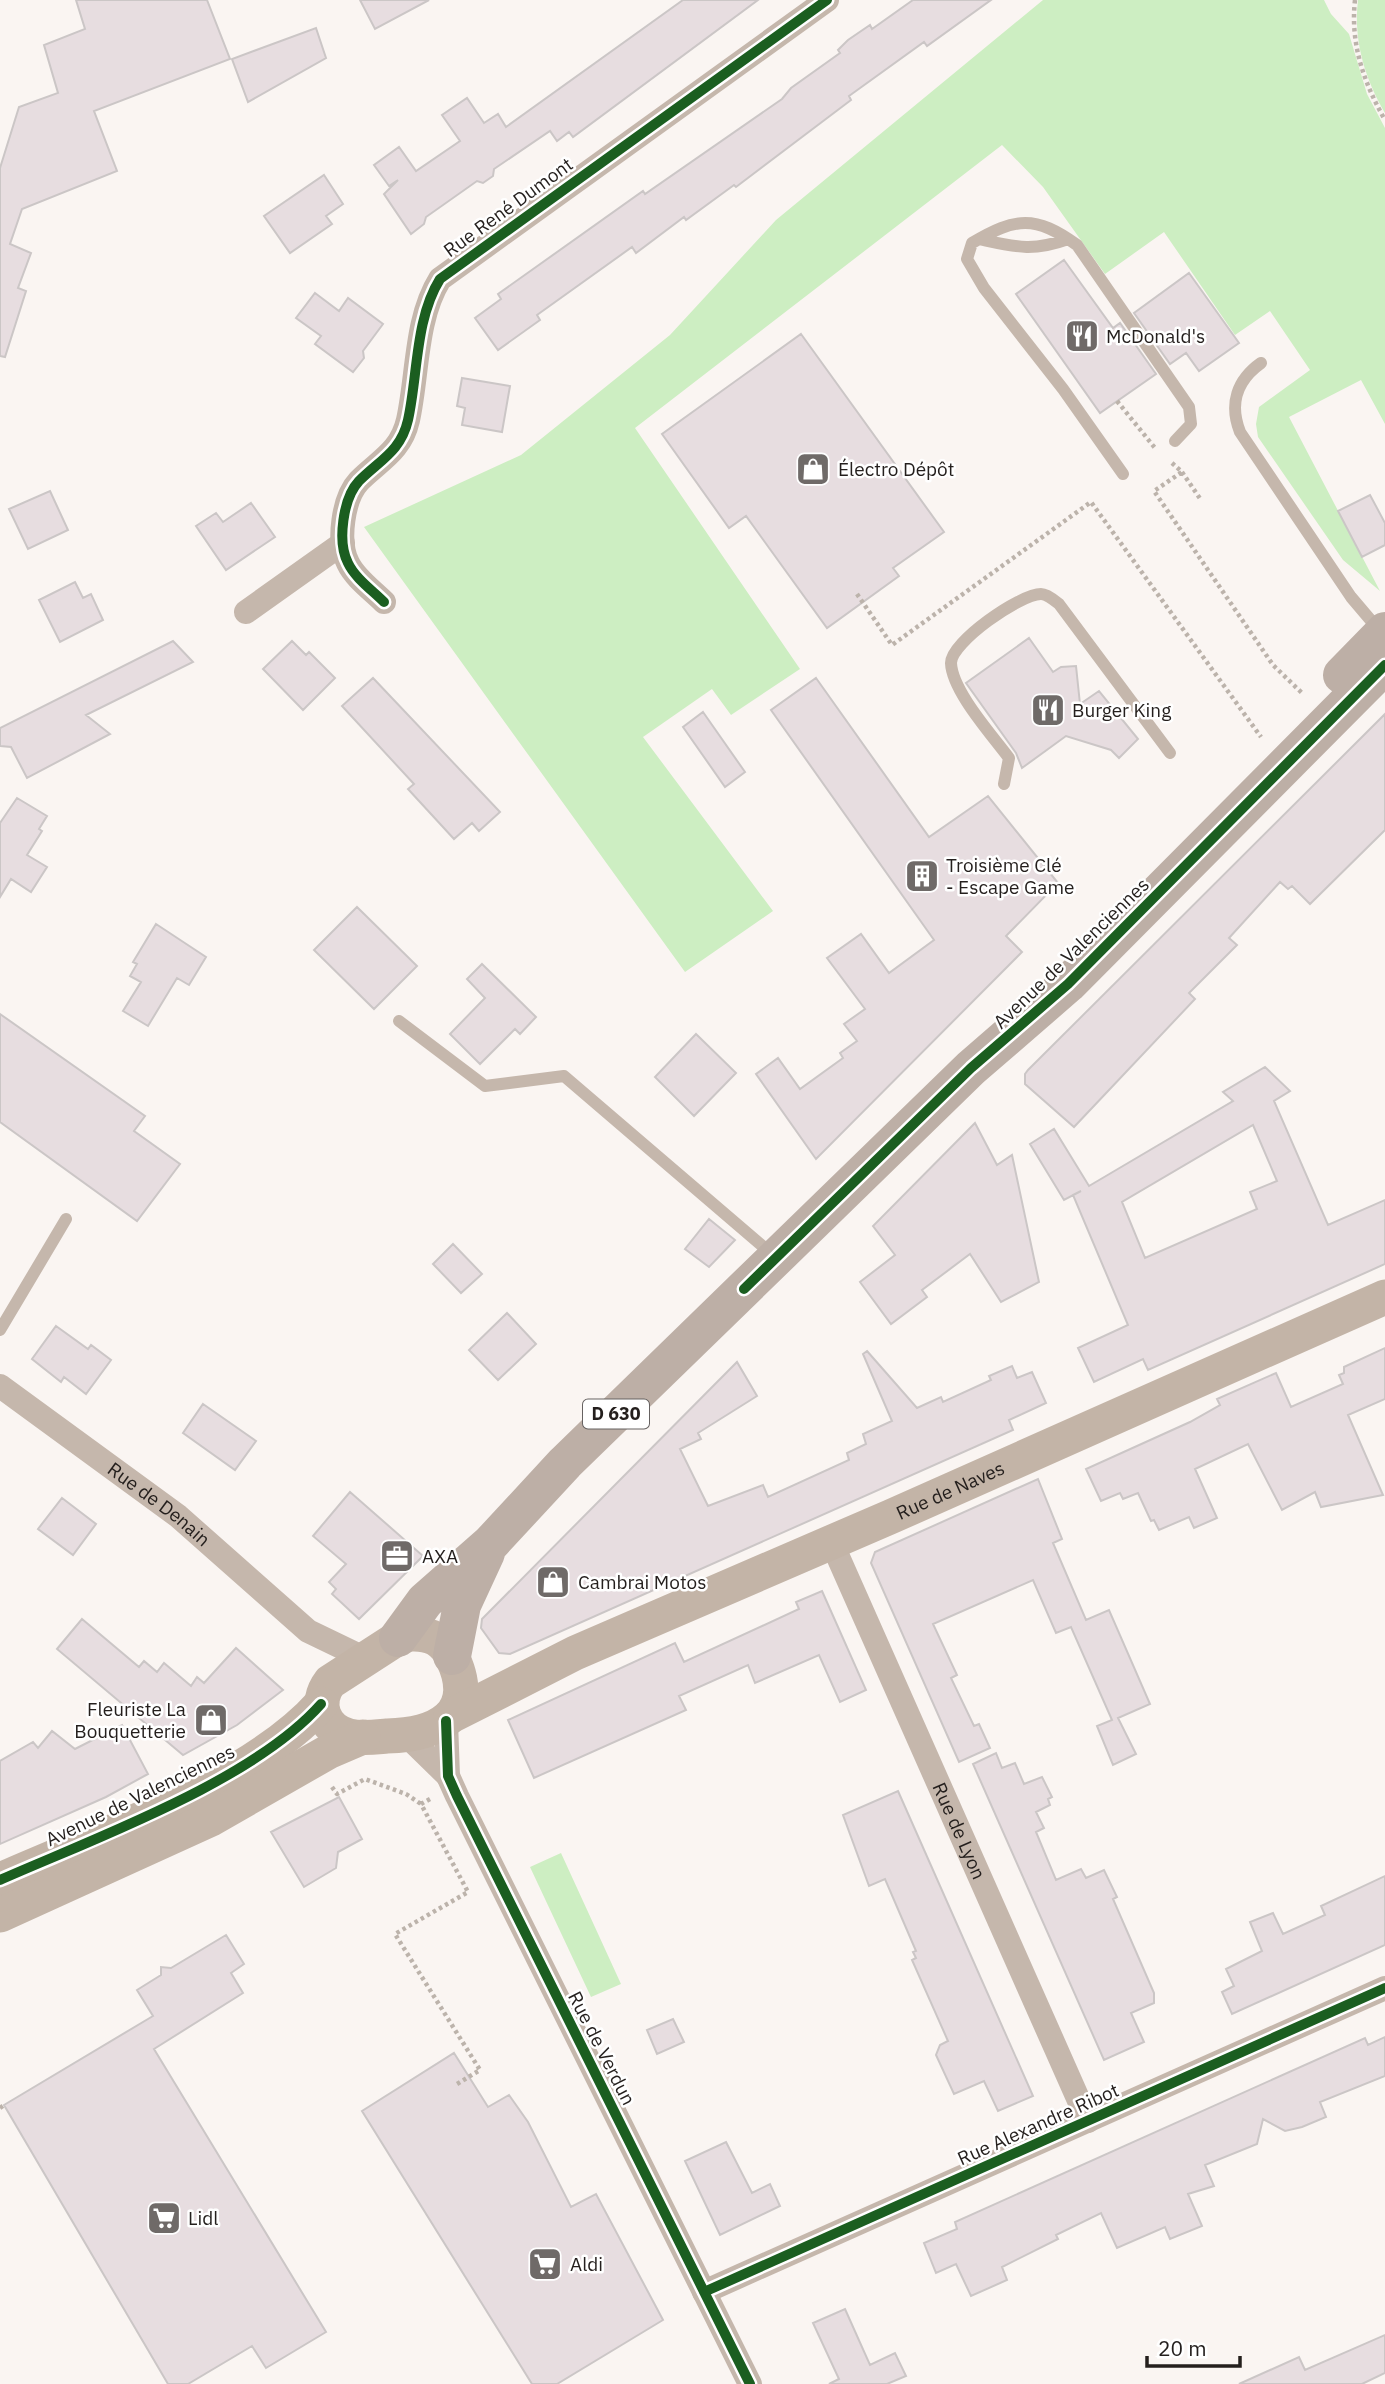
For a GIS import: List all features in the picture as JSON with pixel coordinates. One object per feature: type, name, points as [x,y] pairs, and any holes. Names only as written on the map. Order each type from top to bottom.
[{"type":"main road","name":"Avenue de Valenciennes","points":[[398,1637],[425,1601],[491,1543],[565,1463],[971,1068],[1068,984],[1385,641]]},
{"type":"main road","name":"Rue de Naves","points":[[448,1718],[575,1653],[1385,1297]]},
{"type":"main road","name":"Avenue de Valenciennes","points":[[456,1668],[462,1605],[491,1543]]},
{"type":"main road","points":[[415,1634],[432,1636],[441,1641],[456,1668],[459,1700],[448,1718],[429,1732],[407,1736],[363,1737],[336,1730],[326,1721],[324,1695],[340,1674],[398,1637],[415,1634]]},
{"type":"main road","name":"Rue de Naves","points":[[456,1668],[482,1684],[515,1684]]},
{"type":"main road","name":"Avenue de Valenciennes","points":[[8,1880],[227,1774],[291,1733],[324,1695]]},
{"type":"main road","points":[[0,1915],[211,1819],[314,1761],[363,1737]]},
{"type":"street","name":"Rue René Dumont","points":[[343,543],[346,511],[354,488],[388,458],[402,436],[429,303],[440,279],[827,0]]},
{"type":"street","points":[[246,612],[343,543],[348,564],[384,602]]},
{"type":"street","name":"Rue de Denain","points":[[0,1386],[178,1516],[308,1631],[364,1658]]},
{"type":"street","name":"Rue de Lyon","points":[[831,1541],[1088,2120]]},
{"type":"street","name":"Rue de Denain","points":[[308,1631],[320,1659],[324,1695]]},
{"type":"street","name":"Rue de Verdun","points":[[448,1718],[448,1776]]},
{"type":"street","name":"Rue de Verdun","points":[[407,1736],[448,1776],[750,2384]]},
{"type":"street","name":"Rue Alexandre Ribot","points":[[704,2292],[1385,1988]]},
{"type":"lane","points":[[1123,474],[1063,389],[984,288],[967,259],[972,243],[1002,225],[1036,222],[1053,227],[1077,245],[1189,407],[1191,424],[1175,441]]},
{"type":"lane","points":[[979,239],[1012,246],[1042,248],[1068,239]]},
{"type":"lane","points":[[1261,363],[1248,372],[1236,394],[1235,420],[1240,432],[1351,597],[1385,641]]},
{"type":"lane","points":[[1004,784],[1009,758],[954,681],[951,660],[959,642],[1024,597],[1043,594],[1059,604],[1170,753]]},
{"type":"lane","points":[[399,1021],[485,1086],[564,1076],[777,1258]]},
{"type":"lane","points":[[0,1330],[66,1219]]},
{"type":"path","points":[[1355,0],[1357,51],[1370,93],[1385,120]]},
{"type":"path","points":[[1117,401],[1144,439],[1157,451]]},
{"type":"path","points":[[1166,458],[1182,472],[1201,500]]},
{"type":"path","points":[[1182,472],[1154,491],[1273,665],[1303,694]]},
{"type":"path","points":[[314,1761],[337,1794],[365,1779],[399,1791],[421,1804],[468,1892],[395,1934],[480,2070],[457,2084]]},
{"type":"path","points":[[421,1804],[435,1796],[429,1785],[448,1776]]},
{"type":"green space","points":[[1043,0],[1324,0],[1331,14],[1349,34],[1367,94],[1385,128],[1385,424],[1361,380],[1289,417],[1380,591],[1343,560],[1258,437],[1256,424],[1259,407],[1310,370],[1270,311],[1235,335],[1164,232],[1105,274],[1043,187],[1002,145],[635,428],[800,669],[731,715],[712,689],[643,737],[773,911],[685,972],[364,527],[521,455],[670,335],[776,220]]},
{"type":"green space","points":[[1358,0],[1385,0],[1385,113],[1362,59],[1357,30]]},
{"type":"green space","points":[[561,1853],[621,1984],[591,1997],[530,1867]]},
{"type":"building","points":[[76,0],[207,0],[230,59],[94,111],[117,171],[22,209],[10,244],[31,253],[18,288],[26,291],[5,357],[0,356],[0,168],[19,107],[58,93],[44,45],[85,29]]},
{"type":"building","points":[[360,0],[429,0],[375,29]]},
{"type":"building","points":[[683,0],[758,0],[573,137],[569,132],[557,141],[550,131],[494,169],[493,176],[483,183],[477,181],[426,217],[424,224],[411,234],[384,194],[398,180],[389,186],[374,165],[399,147],[416,171],[460,141],[442,115],[467,98],[484,123],[498,114],[506,127]]},
{"type":"building","points":[[913,0],[991,0],[927,46],[924,42],[849,96],[851,100],[736,187],[734,185],[686,220],[684,217],[636,253],[632,247],[537,315],[540,320],[498,350],[475,318],[501,299],[498,294],[643,191],[645,194],[782,99],[791,88],[840,53],[838,50],[848,40],[870,25],[872,29]]},
{"type":"building","points":[[316,28],[326,58],[248,102],[232,59]]},
{"type":"building","points":[[324,175],[343,204],[326,216],[332,224],[290,253],[264,216]]},
{"type":"building","name":"McDonald's","points":[[1064,260],[1113,328],[1120,323],[1156,374],[1100,413],[1016,294]]},
{"type":"building","points":[[1189,273],[1239,343],[1199,371],[1186,353],[1170,364],[1134,313]]},
{"type":"building","points":[[315,293],[339,311],[348,298],[383,324],[363,351],[364,358],[353,372],[315,344],[321,336],[296,318]]},
{"type":"building","points":[[801,334],[944,532],[893,568],[899,576],[827,628],[746,516],[729,528],[662,434]]},
{"type":"building","points":[[462,378],[510,386],[502,432],[462,425],[465,408],[457,406]]},
{"type":"building","points":[[50,491],[68,530],[28,549],[9,509]]},
{"type":"building","points":[[1370,495],[1385,523],[1385,545],[1362,557],[1338,511]]},
{"type":"building","points":[[251,503],[275,537],[226,570],[196,526],[216,513],[223,522]]},
{"type":"building","points":[[75,582],[83,598],[91,594],[103,620],[60,642],[39,600]]},
{"type":"building","name":"Burger King","points":[[1029,638],[1053,672],[1061,667],[1076,666],[1080,704],[1099,691],[1138,739],[1119,758],[1111,750],[1066,736],[1022,768],[1016,753],[966,683]]},
{"type":"building","points":[[173,641],[193,662],[86,715],[110,734],[27,778],[11,747],[0,746],[0,728]]},
{"type":"building","points":[[292,641],[306,655],[309,652],[335,678],[303,710],[263,669]]},
{"type":"building","points":[[373,678],[500,812],[479,831],[472,823],[454,839],[408,789],[414,784],[342,706]]},
{"type":"building","points":[[816,678],[929,837],[988,796],[1058,883],[1006,936],[1022,952],[816,1159],[756,1074],[778,1058],[800,1089],[843,1058],[840,1053],[857,1041],[844,1024],[865,1009],[827,958],[861,934],[889,973],[934,940],[771,710]]},
{"type":"building","points":[[703,712],[745,772],[725,787],[683,727]]},
{"type":"building","points":[[1385,714],[1385,830],[1310,904],[1292,886],[1288,889],[1280,882],[1229,938],[1237,945],[1189,993],[1195,999],[1074,1127],[1025,1084],[1028,1070]]},
{"type":"building","points":[[17,798],[47,816],[39,829],[42,831],[27,855],[47,867],[31,892],[11,879],[0,897],[0,823]]},
{"type":"building","points":[[357,907],[417,966],[374,1009],[314,950]]},
{"type":"building","points":[[156,924],[206,957],[189,985],[177,978],[148,1026],[123,1011],[141,982],[130,976],[137,964],[133,962]]},
{"type":"building","points":[[482,964],[536,1017],[520,1034],[515,1029],[480,1064],[450,1034],[485,998],[467,979]]},
{"type":"building","points":[[0,1014],[145,1116],[134,1131],[180,1164],[137,1221],[0,1122]]},
{"type":"building","points":[[696,1034],[736,1073],[694,1116],[655,1077]]},
{"type":"building","points":[[1265,1067],[1290,1091],[1274,1101],[1328,1225],[1385,1200],[1385,1264],[1148,1370],[1143,1359],[1094,1382],[1078,1348],[1128,1325],[1073,1195],[1064,1200],[1030,1144],[1054,1129],[1089,1186],[1233,1101],[1223,1092]],"holes":[[[1253,1125],[1277,1181],[1250,1192],[1257,1209],[1145,1258],[1122,1202]]]},
{"type":"building","points":[[975,1123],[997,1165],[1012,1155],[1039,1282],[1001,1302],[970,1254],[922,1290],[927,1297],[891,1324],[860,1282],[895,1255],[873,1226]]},
{"type":"building","points":[[709,1219],[735,1240],[709,1267],[685,1249]]},
{"type":"building","points":[[453,1244],[482,1274],[461,1293],[433,1264]]},
{"type":"building","points":[[507,1313],[536,1344],[498,1380],[469,1350]]},
{"type":"building","points":[[56,1326],[88,1349],[91,1345],[111,1360],[86,1394],[64,1377],[61,1382],[32,1359]]},
{"type":"building","points":[[1385,1348],[1385,1399],[1348,1415],[1383,1495],[1321,1507],[1315,1492],[1282,1510],[1248,1444],[1195,1469],[1217,1518],[1194,1528],[1189,1517],[1159,1530],[1154,1520],[1151,1521],[1138,1493],[1123,1499],[1120,1493],[1101,1501],[1086,1469],[1190,1422],[1220,1405],[1217,1399],[1276,1373],[1291,1407],[1343,1384],[1339,1375],[1344,1373],[1344,1367]]},
{"type":"building","points":[[867,1351],[917,1408],[941,1397],[943,1402],[991,1380],[989,1376],[1012,1366],[1017,1378],[1032,1372],[1046,1403],[1009,1420],[1013,1430],[510,1654],[499,1653],[481,1628],[482,1619],[737,1362],[757,1396],[698,1433],[701,1439],[680,1449],[708,1506],[763,1485],[768,1497],[849,1460],[847,1453],[866,1444],[863,1434],[892,1421],[863,1354]]},
{"type":"building","points":[[203,1404],[256,1441],[235,1470],[183,1433]]},
{"type":"building","points":[[1038,1479],[1062,1539],[1053,1543],[1086,1620],[1109,1610],[1150,1704],[1118,1718],[1136,1754],[1113,1765],[1097,1726],[1112,1720],[1071,1627],[1056,1633],[1033,1580],[933,1624],[957,1675],[951,1678],[974,1726],[979,1724],[990,1748],[959,1762],[871,1563],[875,1552]]},
{"type":"building","points":[[350,1492],[423,1556],[359,1619],[332,1594],[336,1589],[329,1582],[346,1564],[313,1536]]},
{"type":"building","points":[[62,1498],[96,1524],[73,1555],[38,1529]]},
{"type":"building","points":[[822,1591],[866,1690],[840,1702],[819,1655],[755,1683],[748,1665],[679,1696],[686,1710],[534,1778],[508,1720],[675,1643],[684,1662],[799,1609],[796,1602]]},
{"type":"building","points":[[82,1619],[139,1667],[144,1661],[157,1672],[164,1663],[191,1686],[197,1677],[204,1683],[236,1648],[283,1690],[237,1725],[183,1755],[57,1649]]},
{"type":"building","points":[[122,1725],[148,1774],[106,1797],[0,1844],[0,1761],[33,1742],[38,1748],[52,1731],[75,1749]]},
{"type":"building","points":[[996,1753],[1002,1768],[1015,1763],[1024,1784],[1042,1777],[1052,1797],[1048,1799],[1050,1805],[1036,1812],[1044,1828],[1036,1832],[1056,1880],[1081,1869],[1086,1878],[1104,1870],[1117,1897],[1113,1899],[1154,1993],[1154,2003],[1131,2013],[1144,2042],[1104,2060],[973,1764]]},
{"type":"building","points":[[898,1791],[1033,2096],[998,2111],[984,2081],[954,2094],[936,2055],[940,2045],[948,2041],[912,1960],[916,1958],[913,1952],[916,1951],[885,1879],[869,1886],[843,1815]]},
{"type":"building","points":[[339,1797],[362,1839],[338,1852],[336,1868],[304,1887],[271,1832]]},
{"type":"building","points":[[1385,1876],[1385,1945],[1232,2014],[1222,1992],[1234,1986],[1226,1969],[1262,1951],[1250,1922],[1273,1913],[1283,1934],[1325,1915],[1321,1906]]},
{"type":"building","name":"Lidl","points":[[226,1935],[244,1964],[231,1973],[243,1993],[154,2049],[326,2332],[266,2368],[252,2346],[188,2384],[168,2384],[4,2105],[153,2016],[137,1990],[161,1975],[161,1967],[171,1968]]},
{"type":"building","points":[[673,2019],[684,2042],[657,2054],[647,2030]]},
{"type":"building","points":[[1385,2037],[1385,2076],[1320,2102],[1326,2117],[1302,2127],[1285,2131],[1263,2119],[1257,2144],[1205,2165],[1214,2186],[1188,2194],[1202,2226],[1170,2239],[1165,2227],[1117,2248],[1101,2213],[1056,2235],[1058,2239],[1002,2267],[1007,2280],[971,2296],[956,2264],[936,2273],[924,2243],[957,2229],[955,2222],[1365,2038],[1368,2045]]},
{"type":"building","name":"Aldi","points":[[454,2053],[488,2107],[509,2095],[528,2122],[571,2207],[596,2194],[663,2320],[557,2384],[532,2384],[362,2111]]},
{"type":"building","points":[[726,2142],[752,2193],[770,2184],[780,2206],[720,2235],[685,2161]]},
{"type":"building","points":[[845,2309],[870,2365],[895,2353],[906,2376],[887,2384],[829,2384],[839,2379],[813,2323]]},
{"type":"building","points":[[1385,2335],[1385,2373],[1362,2384],[1239,2384],[1299,2357],[1305,2370]]},
{"type":"cycle path","points":[[384,602],[359,579],[348,563],[343,544],[343,520],[353,489],[389,454],[405,431],[422,329],[432,295],[440,279],[827,0]]},
{"type":"cycle path","points":[[744,1289],[971,1068],[1068,984],[1385,665]]},
{"type":"cycle path","points":[[0,1880],[125,1826],[215,1782],[256,1758],[292,1732],[321,1704]]},
{"type":"cycle path","points":[[446,1721],[448,1776],[457,1796],[750,2384]]},
{"type":"cycle path","points":[[704,2292],[1385,1988]]},
{"type":"place","name":"McDonald's","points":[[1082,336]]},
{"type":"place","name":"Électro Dépôt","points":[[813,469]]},
{"type":"place","name":"Burger King","points":[[1048,710]]},
{"type":"place","name":"Troisième Clé - Escape Game","points":[[922,876]]},
{"type":"place","name":"AXA","points":[[397,1556]]},
{"type":"place","name":"Cambrai Motos","points":[[553,1582]]},
{"type":"place","name":"Fleuriste La Bouquetterie","points":[[211,1720]]},
{"type":"place","name":"Lidl","points":[[164,2218]]},
{"type":"place","name":"Aldi","points":[[545,2264]]}]
